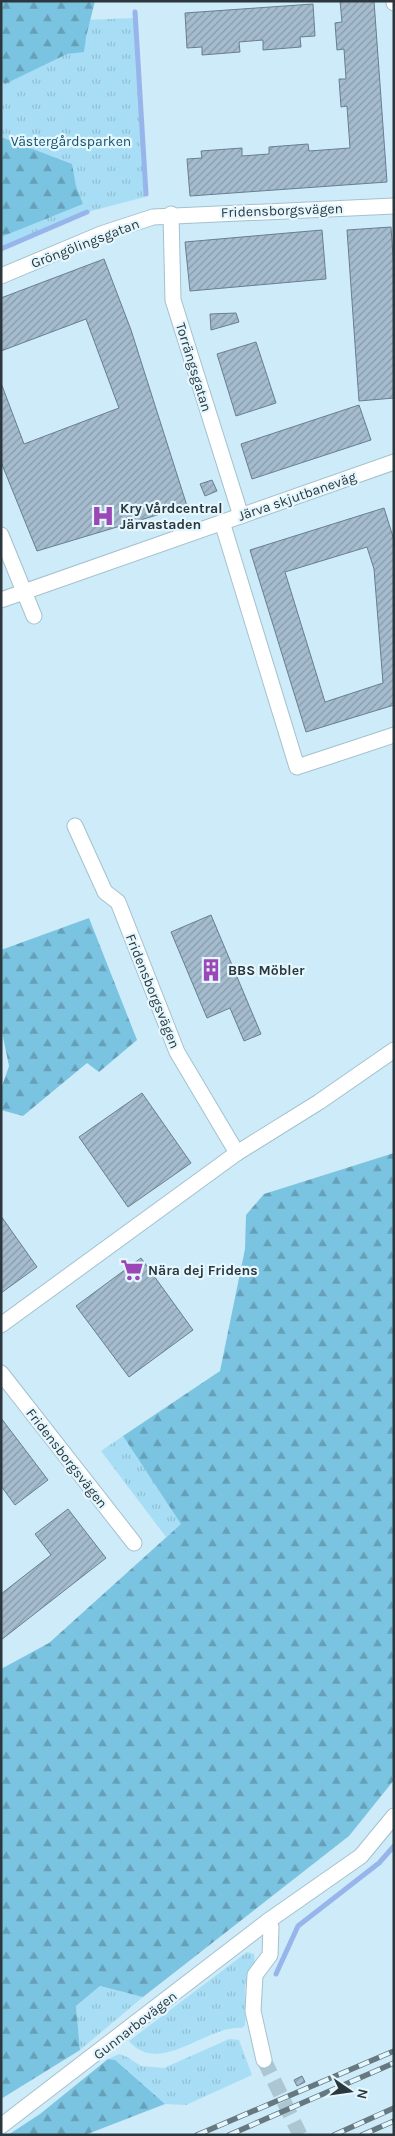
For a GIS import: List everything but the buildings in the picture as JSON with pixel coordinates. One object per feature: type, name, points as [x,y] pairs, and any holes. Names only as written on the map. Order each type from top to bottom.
[{"type":"street","name":"Fridensborgsvägen","points":[[171,214],[394,206]]},
{"type":"street","name":"Gröngölingsgatan","points":[[1,276],[101,234],[153,217],[171,214]]},
{"type":"street","name":"Torrängsgatan","points":[[171,214],[173,300],[241,516]]},
{"type":"street","name":"Järva skjutbaneväg","points":[[1,600],[394,462]]},
{"type":"street","points":[[222,522],[296,767],[394,736]]},
{"type":"street","points":[[1,535],[34,616]]},
{"type":"street","name":"Fridensborgsvägen","points":[[75,826],[105,892],[118,902],[177,1052],[237,1153]]},
{"type":"street","points":[[1,1324],[237,1153],[319,1102],[394,1050]]},
{"type":"street","name":"Fridensborgsvägen","points":[[1,1373],[134,1543]]},
{"type":"street","name":"Gunnarbovägen","points":[[1,2126],[268,1921],[361,1856],[394,1816]]},
{"type":"street","points":[[264,2060],[252,2011],[255,1975],[270,1955],[271,1926],[268,1921]]},
{"type":"green space","points":[[1,1],[95,1],[84,52],[67,54],[5,84],[1,79]]},
{"type":"green space","name":"Västergårdsparken","points":[[1,6],[60,21],[134,18],[145,197],[87,212],[1,250]]},
{"type":"green space","points":[[1,137],[72,164],[76,186],[83,204],[1,237]]},
{"type":"green space","points":[[89,918],[137,1040],[99,1072],[87,1063],[23,1116],[1,1110],[1,1089],[9,1066],[1,1027],[1,950]]},
{"type":"green space","points":[[394,1153],[394,1780],[349,1836],[143,1997],[100,1986],[76,2006],[80,2050],[1,2099],[1,1669],[49,1643],[181,1524],[123,1436],[220,1371],[245,1249],[246,1215],[264,1194]]},
{"type":"green space","points":[[123,1436],[182,1524],[166,1537],[101,1451]]},
{"type":"green space","points":[[247,1952],[254,1954],[255,1963],[245,1986],[246,2017],[245,2025],[242,2028],[228,2029],[184,2047],[155,2054],[141,2051],[129,2041]]},
{"type":"green space","points":[[100,1986],[143,1997],[80,2050],[76,2006]]},
{"type":"green space","points":[[229,2039],[239,2040],[252,2075],[186,2105],[165,2104],[115,2061],[108,2059],[119,2054],[141,2066],[164,2068]]},
{"type":"green space","points":[[108,2059],[115,2060],[165,2104],[85,2135],[8,2135],[40,2114]]},
{"type":"waterway","points":[[135,12],[146,194]]},
{"type":"waterway","points":[[1,249],[87,212]]},
{"type":"waterway","points":[[276,1974],[298,1926],[379,1863],[394,1846]]},
{"type":"tunnel","points":[[264,2060],[300,2135]]},
{"type":"railway","points":[[197,2135],[394,2051]]},
{"type":"railway","points":[[229,2135],[394,2063]]},
{"type":"railway","points":[[334,2135],[394,2108]]},
{"type":"railway","points":[[362,2135],[394,2121]]},
{"type":"place","name":"Kry Vårdcentral Järvastaden","points":[[103,516]]},
{"type":"place","name":"BBS Möbler","points":[[211,970]]},
{"type":"place","name":"Nära dej Fridens","points":[[132,1270]]}]
